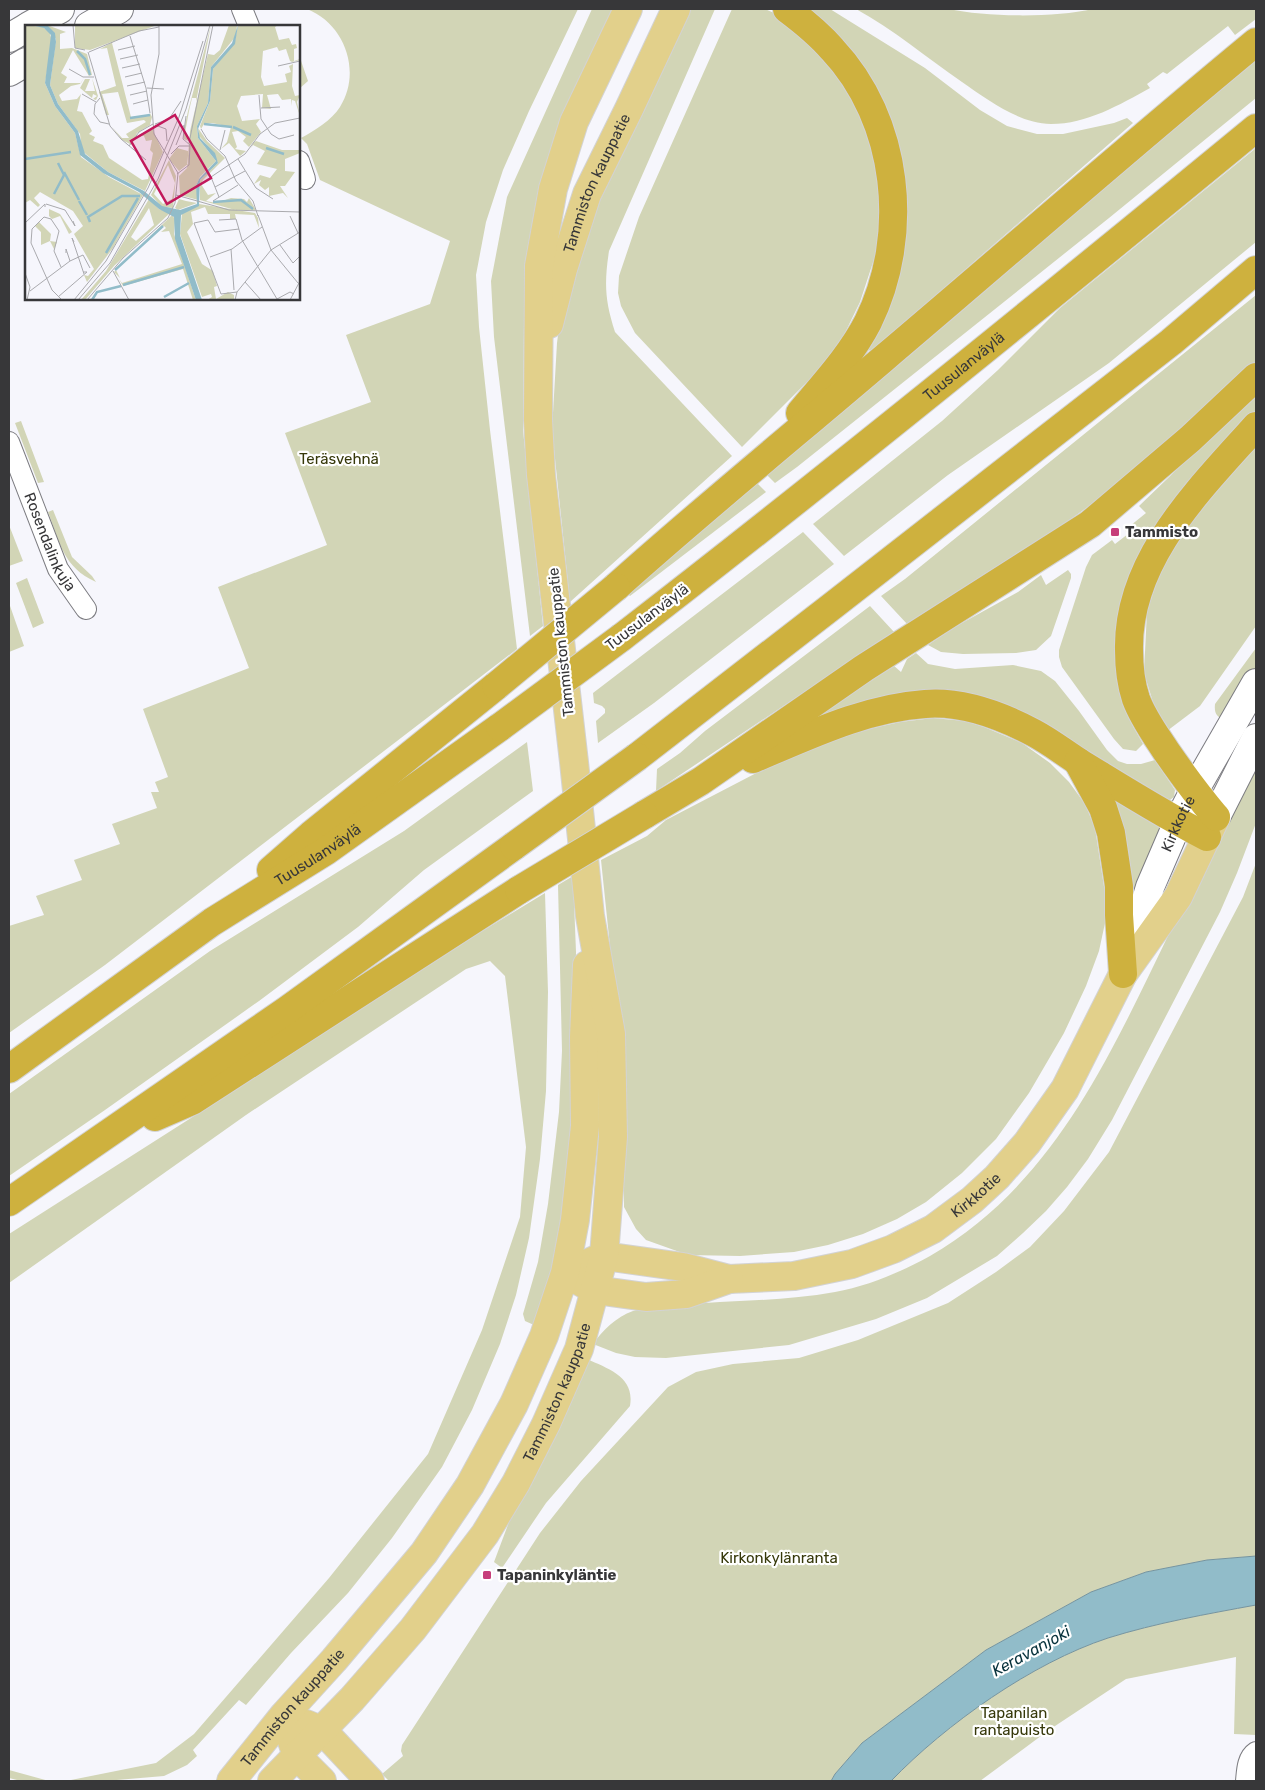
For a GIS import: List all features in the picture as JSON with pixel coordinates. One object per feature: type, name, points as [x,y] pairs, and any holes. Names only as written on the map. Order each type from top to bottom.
[{"type":"highway","points":[[763,459],[848,353],[868,322],[881,288],[890,252],[894,221],[892,184],[885,146],[871,107],[853,76],[834,50],[811,27],[787,9]]},
{"type":"highway","points":[[212,922],[311,835],[616,587],[700,512],[890,354],[1256,42]]},
{"type":"highway","name":"Tuusulanväylä","points":[[9,1069],[212,922],[326,851],[500,727],[622,636],[767,525],[974,359],[1256,128]]},
{"type":"highway","points":[[9,1202],[287,1010],[637,756],[1148,360],[1256,270]]},
{"type":"highway","points":[[101,1140],[192,1101],[519,890],[701,781],[864,668],[1090,524],[1190,439],[1256,377]]},
{"type":"highway","points":[[1212,827],[1194,790],[1146,720],[1136,698],[1129,665],[1129,630],[1138,590],[1159,544],[1184,508],[1256,426]]},
{"type":"highway","points":[[701,781],[808,736],[860,717],[926,704],[958,706],[992,714],[1034,733],[1178,822],[1212,827]]},
{"type":"highway","points":[[1077,761],[1103,808],[1111,833],[1119,886],[1124,974]]},
{"type":"main road","name":"Tammiston kauppatie","points":[[272,1781],[323,1731],[413,1629],[485,1534],[516,1483],[546,1424],[579,1349],[604,1256],[613,1137],[611,1034],[590,916],[541,475],[538,420],[539,266],[553,189],[574,122],[628,9]]},
{"type":"main road","name":"Tammiston kauppatie","points":[[539,367],[562,269],[587,194],[630,109],[676,9]]},
{"type":"main road","name":"Kirkkotie","points":[[604,1256],[683,1268],[729,1279],[794,1276],[852,1264],[893,1249],[933,1229],[972,1200],[997,1177],[1027,1143],[1065,1089],[1124,974],[1178,897],[1212,827]]},
{"type":"main road","name":"Tammiston kauppatie","points":[[231,1781],[284,1715],[334,1660],[424,1553],[470,1485],[514,1404],[544,1336],[565,1273],[575,1220],[585,1126],[584,1037],[590,916]]},
{"type":"main road","points":[[565,1273],[604,1256]]},
{"type":"main road","name":"Kirkkotie","points":[[565,1273],[595,1290],[646,1297],[686,1294],[729,1279]]},
{"type":"main road","points":[[284,1715],[323,1731],[370,1781]]},
{"type":"main road","points":[[284,1715],[297,1756],[322,1781]]},
{"type":"street","points":[[32,25],[60,9]]},
{"type":"street","points":[[91,25],[119,9]]},
{"type":"street","points":[[242,9],[249,25]]},
{"type":"street","points":[[9,38],[25,29]]},
{"type":"street","points":[[9,72],[25,63]]},
{"type":"street","name":"Rosendalinkuja","points":[[9,442],[58,569],[86,610]]},
{"type":"street","name":"Kirkkotie","points":[[1124,974],[1150,887],[1178,822],[1194,790],[1256,683]]},
{"type":"street","name":"Kirkkotie","points":[[1212,827],[1256,738]]},
{"type":"street","points":[[1246,1781],[1250,1759],[1256,1752]]},
{"type":"green space","name":"Teräsvehnä","points":[[307,9],[578,9],[503,170],[486,222],[476,275],[479,327],[490,430],[517,649],[105,965],[9,1033],[9,926],[44,915],[36,896],[82,880],[74,860],[120,844],[112,824],[157,808],[151,792],[159,792],[155,782],[168,777],[143,709],[249,668],[218,587],[327,545],[285,433],[371,402],[346,335],[430,304],[450,241],[320,180],[307,144],[301,138],[317,129],[337,112],[346,93],[349,65],[346,50],[340,37],[320,16]]},
{"type":"green space","points":[[592,9],[615,9],[529,266],[524,323],[523,430],[543,626],[530,636],[494,337],[491,281],[507,197]]},
{"type":"green space","points":[[692,9],[715,9],[609,251],[606,292],[615,332],[732,456],[570,602],[552,430],[557,343],[562,304],[598,199],[688,13]]},
{"type":"green space","points":[[732,9],[765,9],[774,13],[815,47],[842,79],[861,115],[875,154],[881,191],[879,244],[860,302],[841,341],[812,377],[742,447],[635,333],[621,306],[618,293],[619,276],[639,217]]},
{"type":"green space","points":[[804,9],[830,9],[925,68],[980,110],[1007,126],[1037,134],[1063,134],[1114,123],[1127,118],[1133,123],[873,350],[863,351],[897,168]]},
{"type":"green space","points":[[856,9],[948,9],[982,14],[1040,15],[1093,9],[1256,9],[1256,19],[1235,35],[1228,26],[1167,74],[1163,72],[1147,84],[1150,88],[1127,101],[1077,121],[1051,124],[1027,120],[993,103],[897,35]]},
{"type":"green space","points":[[1256,51],[1256,98],[797,467],[775,483],[765,473]]},
{"type":"green space","points":[[300,58],[308,81],[300,88]]},
{"type":"green space","points":[[1256,148],[1256,242],[1109,363],[948,475],[844,556],[813,524],[942,421],[998,370],[1060,308]]},
{"type":"green space","points":[[1256,295],[1256,364],[1133,474],[1064,524],[908,625],[881,596],[905,579]]},
{"type":"green space","points":[[1256,393],[1256,410],[1172,504],[1148,538],[1130,576],[1116,626],[1116,663],[1119,688],[1125,710],[1143,744],[1136,751],[1123,749],[1062,667],[1059,657],[1059,650],[1086,567],[1092,555],[1112,540],[1115,544],[1128,534],[1125,530],[1146,513],[1139,506]]},
{"type":"green space","points":[[21,421],[44,482],[38,483],[15,423]]},
{"type":"green space","points":[[1256,444],[1256,626],[1200,706],[1167,731],[1157,715],[1144,673],[1147,611],[1164,561],[1207,497]]},
{"type":"green space","points":[[755,481],[766,492],[630,596],[626,592]]},
{"type":"green space","points":[[53,510],[72,557],[96,582],[76,569],[64,553],[48,512]]},
{"type":"green space","points":[[9,525],[23,561],[9,566]]},
{"type":"green space","points":[[803,532],[834,564],[654,703],[598,743],[596,721],[605,713],[605,709],[594,703],[593,693]]},
{"type":"green space","points":[[1068,570],[1071,578],[1051,636],[1036,650],[1016,653],[963,654],[941,652],[928,645],[953,628],[1018,592],[1041,575],[1046,585]]},
{"type":"green space","points":[[27,578],[44,623],[33,628],[16,583]]},
{"type":"green space","points":[[9,603],[24,646],[9,652]]},
{"type":"green space","points":[[870,606],[894,632],[656,791],[657,769]]},
{"type":"green space","points":[[1256,648],[1256,670],[1224,720],[1216,714],[1215,704]]},
{"type":"green space","points":[[916,653],[928,664],[955,669],[1013,665],[1041,671],[1055,681],[1107,750],[1118,761],[1127,764],[1141,764],[1155,760],[1175,790],[1174,797],[1167,802],[1013,709],[823,717],[820,713],[893,665],[901,672],[907,659]]},
{"type":"green space","points":[[933,718],[965,721],[1022,743],[1050,763],[1069,782],[1085,804],[1095,828],[1105,893],[1105,923],[1099,951],[1086,986],[1064,1033],[1029,1093],[996,1139],[962,1173],[926,1202],[897,1219],[863,1234],[828,1245],[794,1252],[740,1256],[688,1255],[646,1240],[636,1229],[624,1207],[623,1071],[601,860],[647,836],[666,820],[766,768],[805,751],[860,731],[900,722]]},
{"type":"green space","points":[[527,742],[533,791],[424,870],[358,927],[259,1001],[9,1176],[9,1094],[210,951],[404,831]]},
{"type":"green space","points":[[1256,757],[1256,823],[1220,912],[1112,1120],[1088,1159],[1067,1187],[1023,1233],[997,1256],[927,1298],[876,1319],[789,1345],[666,1358],[635,1357],[616,1353],[593,1344],[616,1320],[633,1311],[651,1307],[803,1297],[860,1286],[884,1278],[919,1262],[973,1227],[1010,1194],[1043,1157],[1072,1117],[1098,1074],[1122,1030]]},
{"type":"green space","points":[[1111,797],[1162,828],[1164,834],[1131,897]]},
{"type":"green space","name":"Kirkonkylänranta","points":[[1256,863],[1256,1556],[1207,1560],[1146,1572],[1091,1592],[986,1650],[862,1743],[831,1781],[389,1781],[382,1774],[403,1756],[401,1751],[402,1745],[540,1533],[581,1481],[668,1387],[696,1372],[733,1364],[799,1358],[858,1340],[948,1303],[1030,1247],[1064,1211],[1109,1152],[1243,897]]},
{"type":"green space","points":[[573,876],[576,952],[574,1106],[563,1209],[555,1257],[534,1325],[525,1321],[523,1314],[538,1262],[548,1204],[559,1112],[562,1051],[558,885]]},
{"type":"green space","points":[[545,893],[548,992],[546,1091],[540,1159],[529,1238],[516,1295],[500,1344],[472,1410],[442,1467],[392,1538],[348,1593],[291,1653],[246,1705],[239,1700],[193,1750],[197,1756],[187,1765],[164,1776],[105,1781],[66,1781],[156,1763],[194,1734],[329,1578],[428,1454],[482,1330],[520,1217],[526,1147],[505,976],[490,961],[466,969],[246,1115],[9,1283],[9,1234],[238,1088],[408,976]]},
{"type":"green space","points":[[587,1359],[619,1375],[628,1388],[630,1406],[546,1503],[502,1568],[494,1562],[512,1514]]},
{"type":"green space","name":"Tapanilan rantapuisto","points":[[1256,1605],[1256,1735],[1234,1734],[1236,1657],[1126,1679],[1049,1730],[980,1781],[891,1781],[937,1738],[964,1717],[1020,1679],[1079,1649],[1108,1638],[1144,1628]]},
{"type":"green space","points":[[9,1770],[49,1781],[21,1781],[9,1778]]},
{"type":"water","name":"Keravanjoki","points":[[1256,1556],[1256,1605],[1144,1628],[1108,1638],[1079,1649],[1020,1679],[964,1717],[937,1738],[891,1781],[831,1781],[862,1743],[986,1650],[1091,1592],[1146,1572],[1207,1560]]},
{"type":"place","name":"Tammisto","points":[[1115,532]]},
{"type":"place","name":"Tapaninkyläntie","points":[[487,1575]]}]
